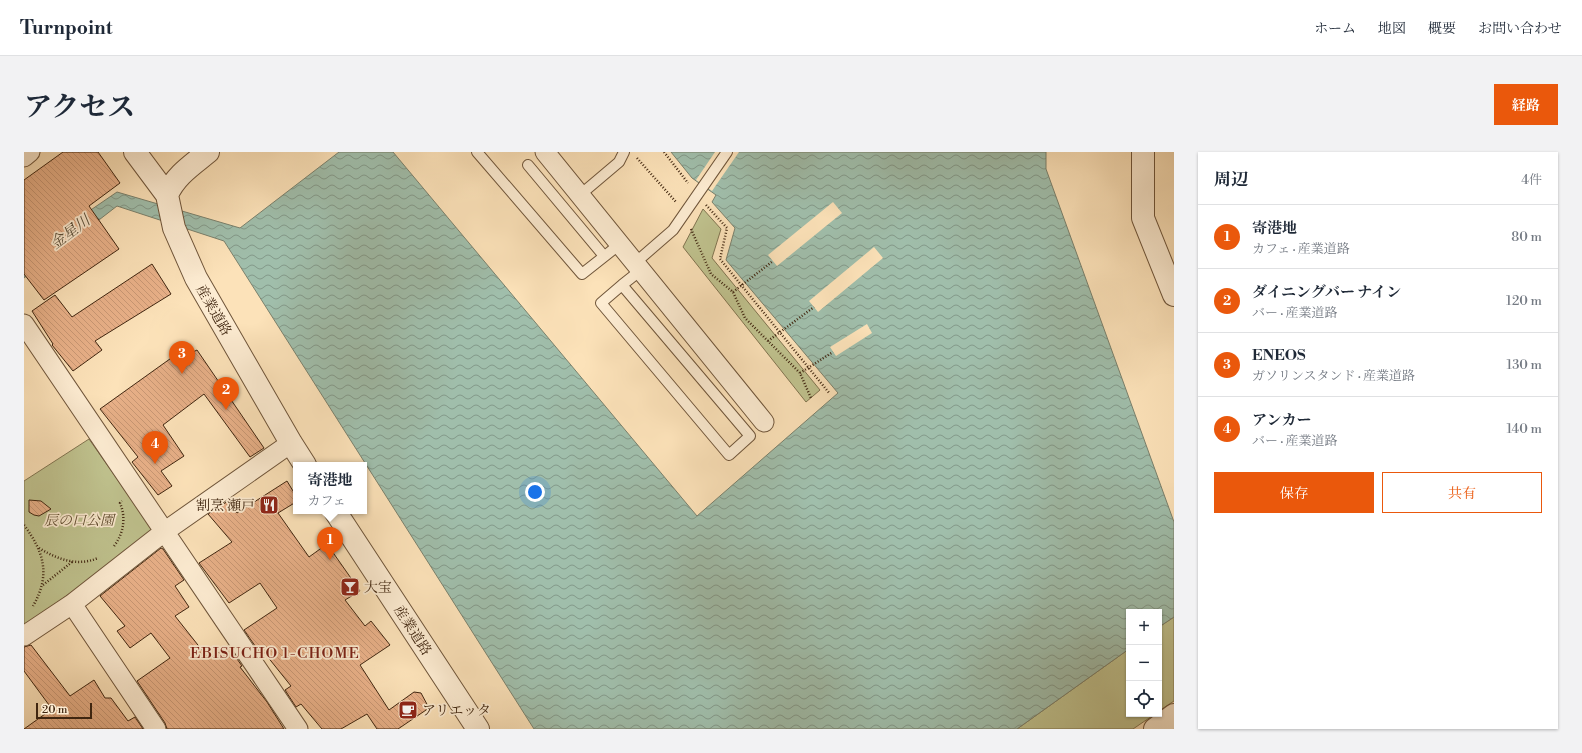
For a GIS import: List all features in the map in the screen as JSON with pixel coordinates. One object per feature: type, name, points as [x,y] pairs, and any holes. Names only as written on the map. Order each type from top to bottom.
[{"type":"street","points":[[24,157],[30,152]]},
{"type":"street","name":"産業道路","points":[[134,152],[167,196],[174,228],[196,278],[303,462]]},
{"type":"street","points":[[167,196],[172,185],[182,173],[208,152]]},
{"type":"street","points":[[545,152],[764,422]]},
{"type":"street","points":[[1142,152],[1142,218],[1174,295]]},
{"type":"street","points":[[24,324],[298,729]]},
{"type":"street","points":[[24,636],[72,604],[164,532],[291,443]]},
{"type":"street","name":"産業道路","points":[[337,514],[478,729]]},
{"type":"street","points":[[72,604],[156,729]]},
{"type":"street","points":[[1155,729],[1174,715]]},
{"type":"lane","points":[[477,152],[582,274],[620,244]]},
{"type":"lane","points":[[622,285],[750,436],[729,455],[601,303],[622,285],[673,230],[727,152]]},
{"type":"lane","points":[[580,194],[628,154]]},
{"type":"lane","points":[[528,165],[604,256]]},
{"type":"path","points":[[664,152],[691,186]]},
{"type":"path","points":[[628,154],[639,159],[685,213],[711,274],[733,292],[745,318],[800,373],[811,398]]},
{"type":"path","points":[[706,204],[727,228],[720,259],[830,394]]},
{"type":"path","points":[[733,292],[773,261]]},
{"type":"path","points":[[768,341],[814,307]]},
{"type":"path","points":[[800,373],[833,352]]},
{"type":"path","points":[[113,547],[122,530],[124,512],[120,503],[124,500]]},
{"type":"path","points":[[24,525],[39,548],[44,565],[41,591],[34,606],[29,610]]},
{"type":"path","points":[[39,548],[59,559],[72,562],[86,562],[103,556]]},
{"type":"path","points":[[42,585],[72,562]]},
{"type":"green space","points":[[703,209],[721,229],[712,258],[820,390],[806,402],[683,247]]},
{"type":"green space","name":"辰の口公園","points":[[89,439],[155,533],[24,626],[24,481]]},
{"type":"green space","points":[[1174,617],[1174,701],[1162,709],[1162,645],[1162,625]]},
{"type":"green space","points":[[1126,651],[1126,717],[1151,717],[1133,729],[1017,729]]},
{"type":"water","name":"金星川","points":[[339,152],[393,152],[697,516],[838,393],[726,260],[735,228],[712,202],[716,195],[692,178],[671,152],[1046,152],[1046,169],[1174,522],[1174,617],[1162,625],[1162,609],[1126,609],[1126,651],[1017,729],[534,729],[367,466],[367,462],[364,462],[224,241],[117,206],[24,278],[24,260],[79,218],[117,192],[240,228]]},
{"type":"pier","points":[[715,152],[739,152],[712,191],[696,180]]},
{"type":"pier","points":[[833,202],[842,213],[777,266],[768,255]]},
{"type":"pier","points":[[874,247],[883,258],[818,312],[809,301]]},
{"type":"pier","points":[[867,324],[872,333],[836,356],[830,347]]},
{"type":"building","points":[[63,152],[98,152],[120,183],[89,206],[119,249],[44,300],[24,274],[24,180]]},
{"type":"building","points":[[152,264],[171,294],[95,341],[102,350],[73,371],[52,345],[53,344],[32,311],[55,295],[72,317]]},
{"type":"building","points":[[188,346],[191,353],[197,350],[264,448],[250,457],[204,394],[163,425],[184,456],[161,471],[172,486],[158,495],[132,462],[138,457],[100,409]]},
{"type":"building","points":[[287,481],[293,491],[293,504],[278,513],[309,557],[327,544],[360,591],[345,600],[365,626],[371,621],[390,645],[360,665],[389,710],[414,692],[421,693],[429,708],[398,729],[377,729],[367,714],[341,729],[322,729],[301,704],[296,707],[285,690],[291,686],[263,651],[260,653],[244,630],[277,608],[260,583],[229,603],[199,563],[232,542],[208,514],[228,501],[237,513]]},
{"type":"building","points":[[29,500],[41,501],[51,509],[39,516],[34,515],[29,512]]},
{"type":"building","points":[[161,548],[184,580],[175,586],[189,607],[175,616],[209,659],[228,646],[242,666],[240,667],[267,702],[284,729],[167,729],[165,723],[137,681],[170,658],[151,633],[130,648],[117,631],[125,626],[100,596]]},
{"type":"building","points":[[31,645],[70,696],[94,680],[105,698],[111,698],[128,721],[135,717],[143,729],[24,729],[52,709],[24,671],[24,647]]},
{"type":"place","name":"ENEOS","points":[[182,374]]},
{"type":"place","name":"ダイニングバー ナイン","points":[[226,410]]},
{"type":"place","name":"アンカー","points":[[155,464]]},
{"type":"place","name":"割烹 瀬戸","points":[[269,505]]},
{"type":"place","name":"寄港地","points":[[330,560]]},
{"type":"place","name":"大宝","points":[[350,587]]},
{"type":"place","name":"アリエッタ","points":[[408,710]]},
{"type":"district","name":"EBISUCHO 1-CHOME","points":[[275,653]]}]
